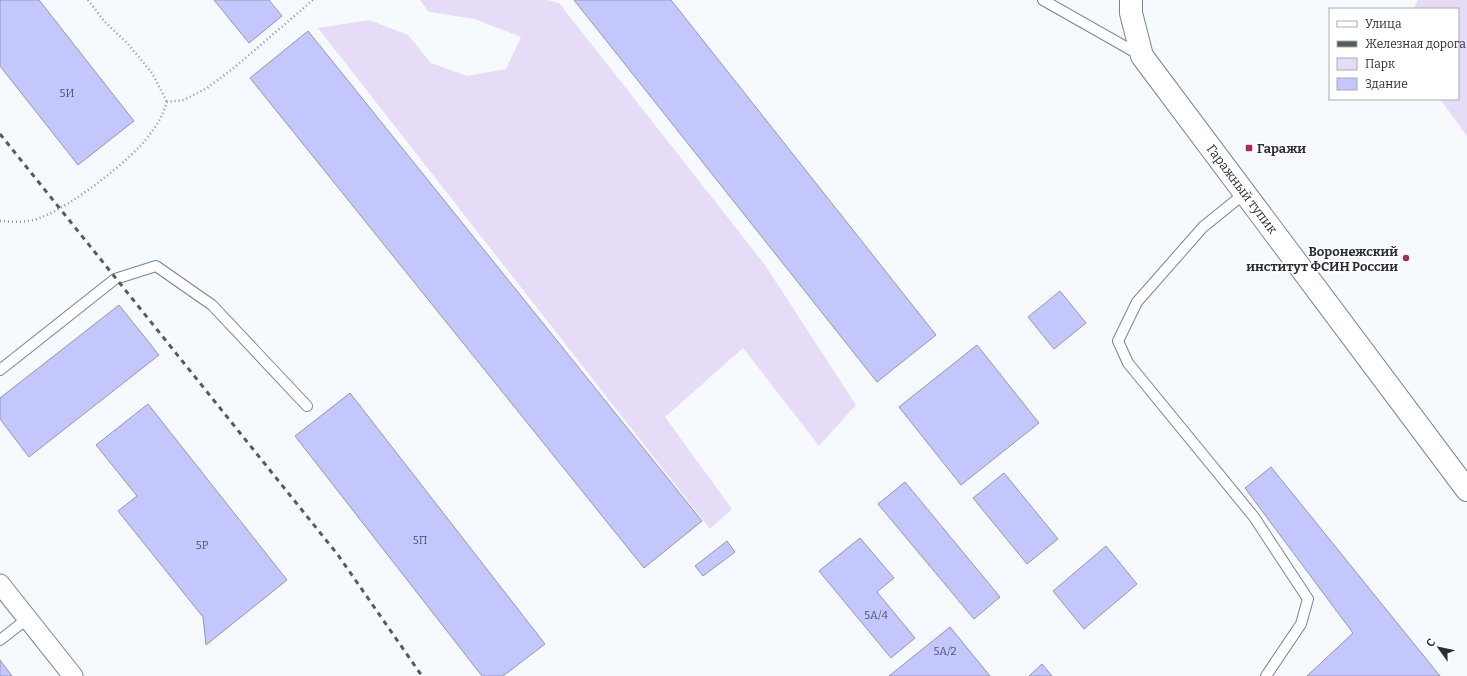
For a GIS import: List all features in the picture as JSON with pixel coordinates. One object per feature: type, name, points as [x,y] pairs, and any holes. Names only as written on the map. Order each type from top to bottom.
[{"type":"street","points":[[1131,0],[1131,13],[1142,56]]},
{"type":"street","name":"Гаражный тупик","points":[[1142,56],[1467,490]]},
{"type":"street","points":[[0,584],[73,676]]},
{"type":"lane","name":"Гаражный тупик","points":[[1042,0],[1142,56]]},
{"type":"lane","points":[[1245,193],[1203,227],[1137,302],[1118,340],[1128,363],[1254,517],[1308,599],[1301,624],[1266,676]]},
{"type":"lane","points":[[0,370],[115,279],[156,266],[212,305],[308,406]]},
{"type":"lane","points":[[0,640],[27,619]]},
{"type":"path","points":[[0,221],[19,222],[41,218],[59,209],[127,159],[150,136],[162,116],[167,102],[152,73],[128,44],[104,22],[88,0]]},
{"type":"path","points":[[167,102],[184,100],[207,88],[235,67],[313,0]]},
{"type":"green space","points":[[420,0],[548,0],[559,3],[765,265],[856,405],[819,446],[743,348],[665,417],[732,509],[710,529],[318,28],[369,20],[408,35],[431,63],[467,76],[506,69],[521,37],[475,19],[429,12]]},
{"type":"green space","points":[[1418,0],[1467,0],[1467,136],[1441,100],[1459,100],[1459,8],[1414,8]]},
{"type":"building","points":[[0,0],[39,0],[134,121],[78,165],[0,66]]},
{"type":"building","points":[[214,0],[269,0],[282,16],[249,43]]},
{"type":"building","points":[[574,0],[671,0],[936,335],[877,382]]},
{"type":"building","points":[[308,31],[702,521],[644,568],[250,78]]},
{"type":"building","points":[[1060,291],[1086,323],[1054,349],[1028,317]]},
{"type":"building","points":[[119,305],[159,355],[29,457],[0,419],[0,398]]},
{"type":"building","points":[[977,345],[1039,423],[961,485],[899,407]]},
{"type":"building","points":[[350,393],[545,644],[503,676],[482,676],[295,436]]},
{"type":"building","points":[[148,404],[287,580],[206,645],[203,617],[118,511],[137,496],[96,445]]},
{"type":"building","points":[[1271,467],[1440,676],[1307,676],[1353,633],[1245,488]]},
{"type":"building","points":[[1004,473],[1058,539],[1027,564],[973,498]]},
{"type":"building","points":[[905,482],[1000,597],[974,619],[878,504]]},
{"type":"building","points":[[860,538],[894,578],[877,592],[915,638],[891,658],[819,571]]},
{"type":"building","points":[[727,541],[735,552],[703,576],[695,566]]},
{"type":"building","points":[[1106,546],[1137,584],[1084,629],[1053,591]]},
{"type":"building","points":[[950,627],[990,676],[889,676]]},
{"type":"building","points":[[0,660],[12,676],[0,676]]},
{"type":"building","points":[[1042,664],[1052,676],[1029,676]]},
{"type":"railway","points":[[0,134],[338,555],[422,676]]},
{"type":"place","name":"Гаражи","points":[[1249,148]]},
{"type":"place","name":"Воронежский институт ФСИН России","points":[[1406,258]]}]
